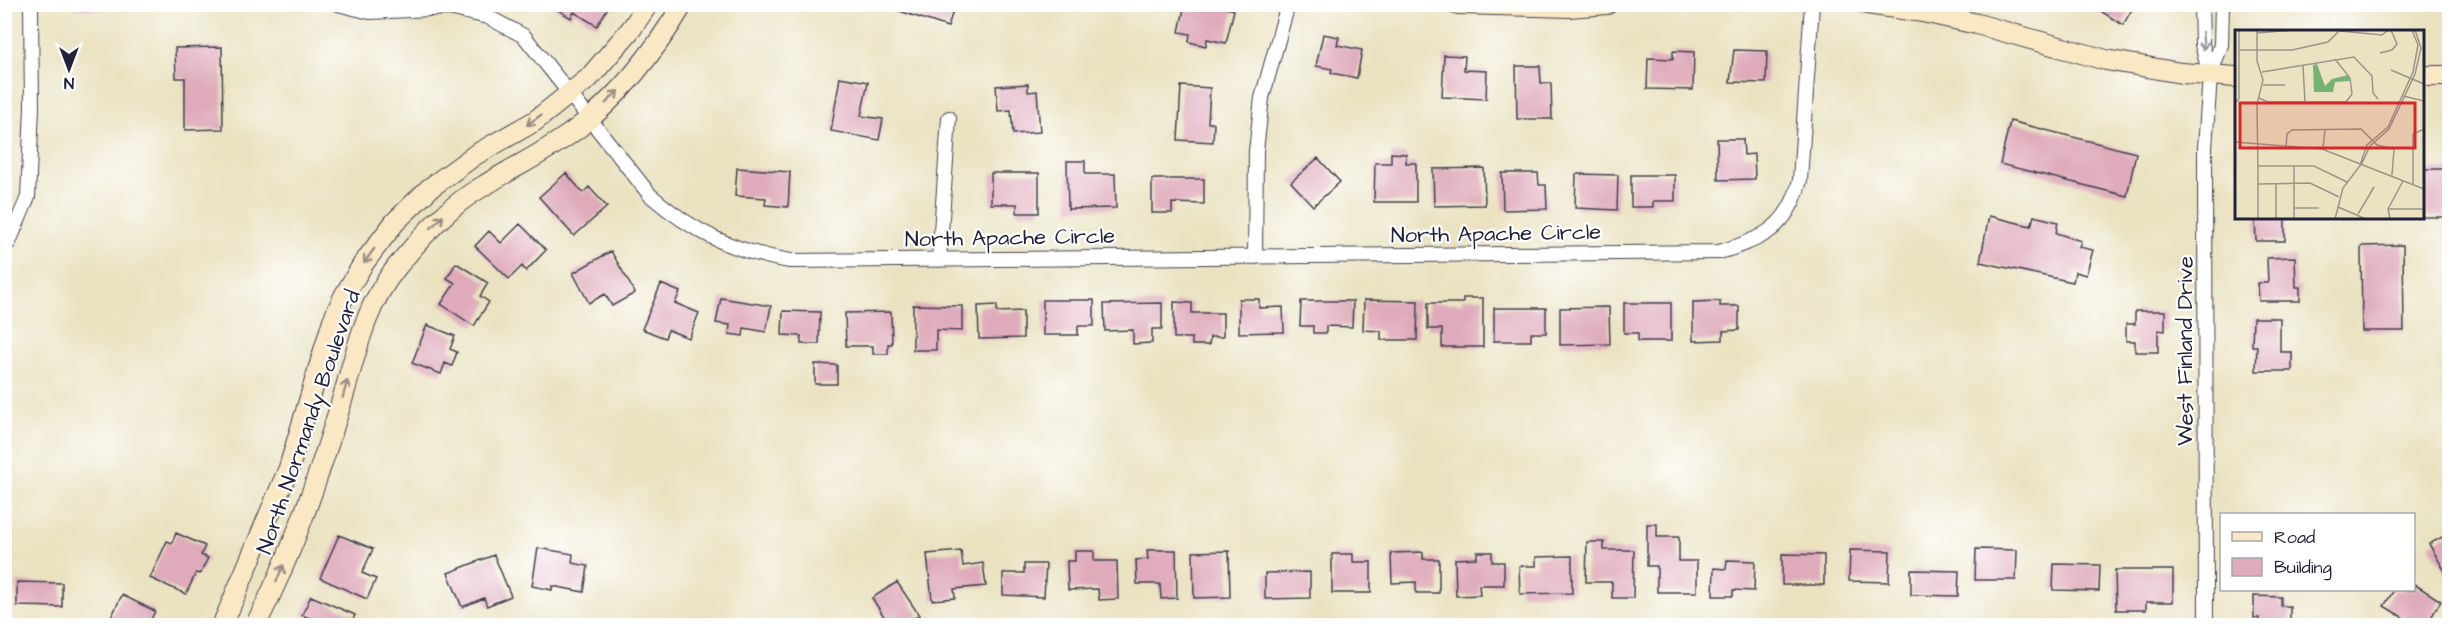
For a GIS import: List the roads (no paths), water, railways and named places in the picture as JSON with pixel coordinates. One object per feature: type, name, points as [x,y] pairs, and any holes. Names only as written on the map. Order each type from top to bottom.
[{"type":"street","points":[[7,242],[28,197],[32,108],[30,4]]},
{"type":"street","name":"North Apache Circle","points":[[338,4],[370,12],[449,8],[488,17],[524,36],[650,195],[674,216],[716,241],[755,255],[790,261],[1719,252],[1750,243],[1778,226],[1796,196],[1800,180],[1812,4]]},
{"type":"street","name":"North Normandy Boulevard","points":[[222,626],[289,468],[333,320],[363,264],[395,222],[430,188],[475,155],[535,121],[589,78],[611,54],[648,4]]},
{"type":"street","name":"North Normandy Boulevard","points":[[255,626],[291,550],[340,408],[365,321],[378,294],[424,234],[444,215],[484,185],[551,148],[590,119],[646,60],[683,4]]},
{"type":"street","points":[[1255,257],[1256,150],[1262,98],[1287,4]]},
{"type":"street","points":[[1457,4],[1607,4]]},
{"type":"street","points":[[1867,4],[1923,12],[1977,24],[2106,60],[2181,74],[2235,77]]},
{"type":"street","name":"West Finland Drive","points":[[2201,4],[2202,44],[2210,76]]},
{"type":"street","name":"West Finland Drive","points":[[2206,626],[2205,148],[2210,76],[2222,45],[2222,4]]},
{"type":"street","points":[[2424,76],[2450,76]]},
{"type":"street","points":[[939,260],[949,118]]}]
